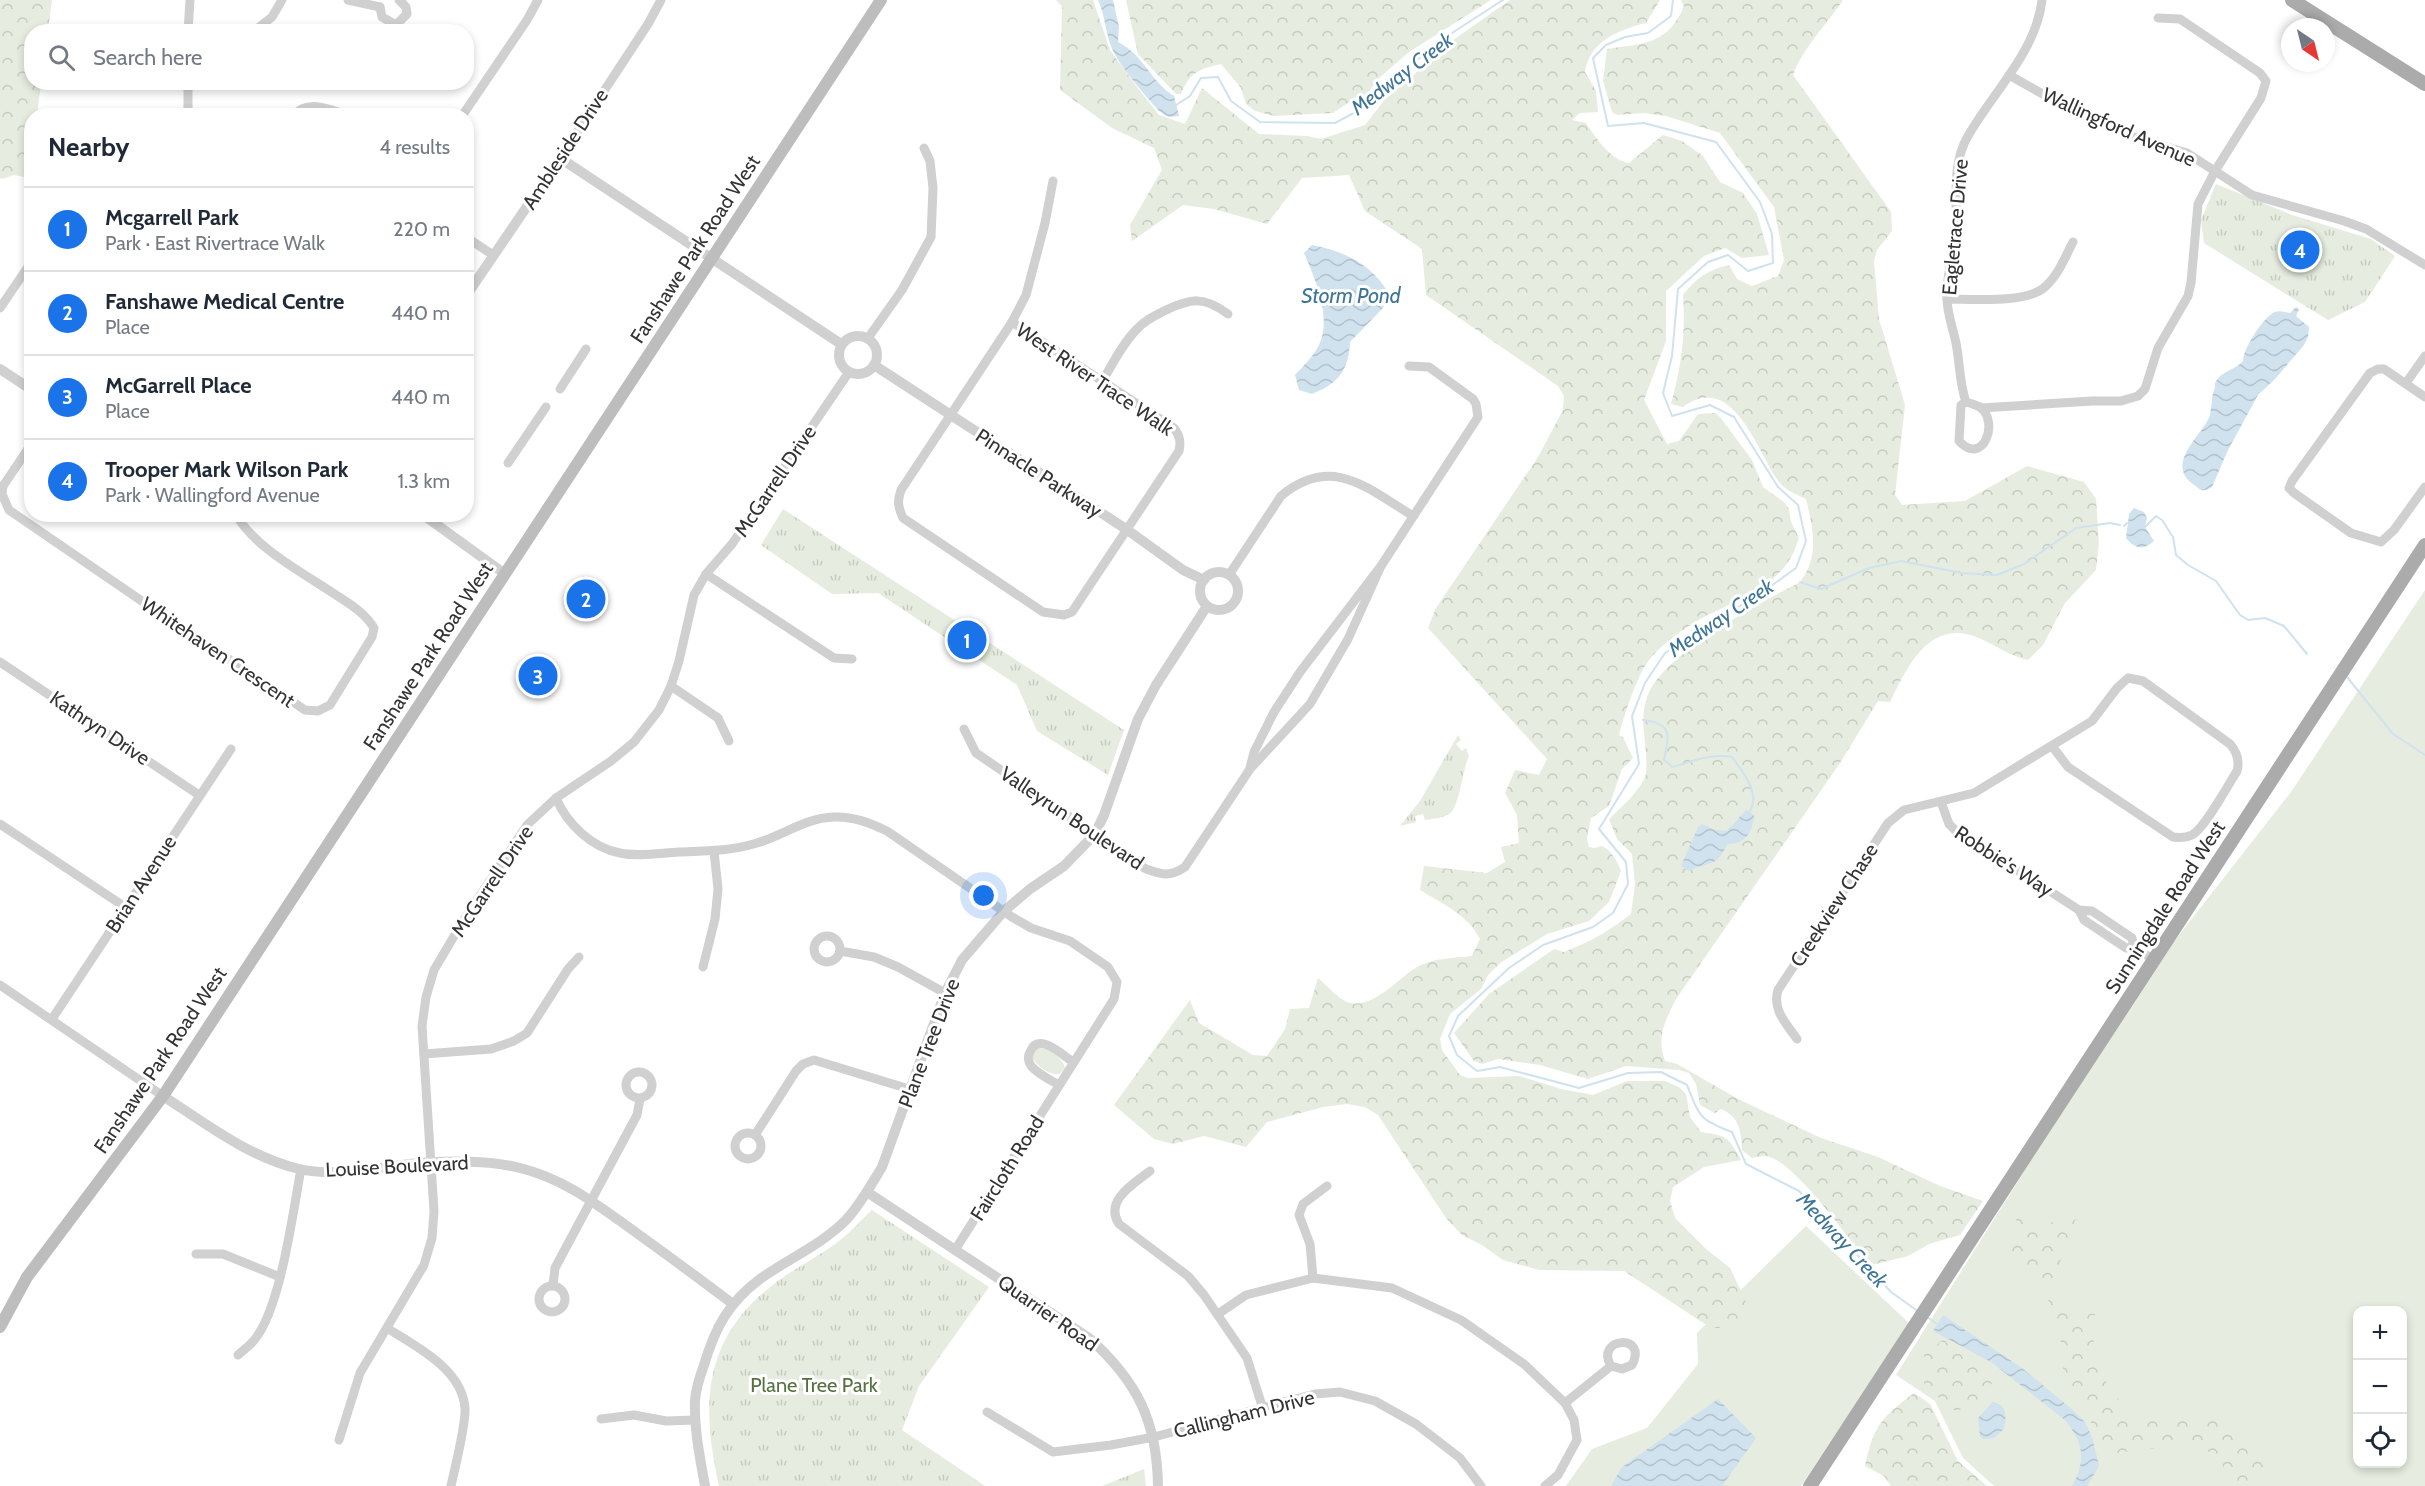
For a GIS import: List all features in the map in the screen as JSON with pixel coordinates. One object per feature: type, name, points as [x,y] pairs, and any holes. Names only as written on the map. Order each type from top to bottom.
[{"type":"main road","name":"Fanshawe Park Road West","points":[[0,1327],[27,1277],[164,1096],[881,0]]},
{"type":"main road","points":[[2292,0],[2425,84]]},
{"type":"main road","name":"Sunningdale Road West","points":[[1810,1486],[2425,545]]},
{"type":"street","points":[[188,24],[190,0]]},
{"type":"street","points":[[264,24],[272,18],[282,0]]},
{"type":"street","points":[[348,0],[380,7]]},
{"type":"street","points":[[380,7],[387,0]]},
{"type":"street","points":[[397,24],[407,14],[406,8],[399,0]]},
{"type":"street","points":[[467,108],[527,20],[537,0]]},
{"type":"street","name":"Ambleside Drive","points":[[474,284],[560,158],[648,24],[661,0]]},
{"type":"street","name":"Eagletrace Drive","points":[[1982,408],[1989,435],[1985,442],[1973,449],[1965,448],[1959,441],[1959,426],[1961,405],[1966,402],[1960,387],[1956,345],[1947,299],[1949,263],[1956,229],[1958,161],[1967,137],[2031,40],[2041,13],[2042,0]]},
{"type":"street","points":[[380,7],[382,17],[394,24]]},
{"type":"street","points":[[1966,402],[1982,408],[2121,401],[2138,396],[2145,389],[2158,348],[2188,296],[2198,204],[2215,171],[2261,98],[2266,81],[2260,73],[2180,19],[2158,18]]},
{"type":"street","name":"Wallingford Avenue","points":[[2009,75],[2084,115],[2134,137],[2187,153],[2252,195],[2366,230],[2425,265]]},
{"type":"street","points":[[188,90],[188,108]]},
{"type":"street","points":[[304,108],[325,108]]},
{"type":"street","points":[[868,338],[907,282],[931,237],[933,188],[930,161],[924,147]]},
{"type":"street","points":[[560,158],[841,344]]},
{"type":"street","points":[[1012,322],[1026,295],[1045,223],[1053,181]]},
{"type":"street","points":[[474,242],[493,255]]},
{"type":"street","points":[[1947,299],[2026,297],[2044,288],[2055,276],[2073,242]]},
{"type":"street","points":[[0,308],[24,273]]},
{"type":"street","points":[[1103,380],[1136,330],[1153,317],[1183,301],[1202,300],[1215,304],[1228,314]]},
{"type":"street","name":"West River Trace Walk","points":[[1012,322],[1103,380],[1174,428],[1179,434],[1179,452],[1072,612],[1064,615],[1043,612],[903,518],[898,499],[901,490],[1012,322]]},
{"type":"street","points":[[854,336],[868,338],[877,351],[874,365],[864,373],[849,372],[841,365],[838,358],[841,344],[854,336]]},
{"type":"street","points":[[560,390],[586,349]]},
{"type":"street","points":[[2406,383],[2425,356]]},
{"type":"street","name":"Pinnacle Parkway","points":[[874,365],[1126,529],[1183,570],[1204,580]]},
{"type":"street","name":"Valleyrun Boulevard","points":[[1250,769],[1254,752],[1269,722],[1300,672],[1381,566],[1478,417],[1473,399],[1429,367],[1409,366]]},
{"type":"street","points":[[0,369],[24,385]]},
{"type":"street","points":[[2425,396],[2384,369],[2370,373],[2292,480],[2289,488],[2351,532],[2381,542],[2394,530],[2425,487]]},
{"type":"street","name":"McGarrell Drive","points":[[339,1440],[360,1372],[424,1265],[432,1238],[434,1211],[422,1026],[426,996],[434,970],[527,825],[556,798],[611,761],[634,741],[659,710],[671,686],[679,661],[694,595],[706,574],[732,544],[849,372]]},
{"type":"street","points":[[508,463],[546,407]]},
{"type":"street","name":"Whitehaven Crescent","points":[[24,455],[3,486],[2,494],[9,510],[24,520]]},
{"type":"street","points":[[1229,575],[1281,496],[1313,478],[1339,476],[1355,480],[1413,516]]},
{"type":"street","name":"Whitehaven Crescent","points":[[27,522],[305,710],[318,711],[330,705],[368,645],[374,628],[368,618],[360,612],[257,541],[240,522]]},
{"type":"street","points":[[433,522],[505,574]]},
{"type":"street","name":"Valleyrun Boulevard","points":[[964,729],[976,753],[1146,869],[1165,876],[1175,874],[1185,867],[1250,769],[1310,704],[1348,639],[1381,566]]},
{"type":"street","points":[[1218,572],[1229,575],[1238,590],[1234,602],[1218,610],[1207,606],[1203,602],[1200,591],[1204,580],[1218,572]]},
{"type":"street","points":[[706,574],[834,658],[852,659]]},
{"type":"street","name":"Plane Tree Drive","points":[[705,1486],[695,1420],[695,1397],[714,1334],[733,1304],[760,1280],[825,1237],[846,1219],[867,1192],[882,1167],[945,993],[962,960],[1004,911],[1030,889],[1064,866],[1095,834],[1138,719],[1156,686],[1207,606]]},
{"type":"street","name":"Kathryn Drive","points":[[0,662],[199,795]]},
{"type":"street","name":"Creekview Chase","points":[[1797,1039],[1777,1010],[1775,999],[1779,990],[1888,823],[1904,810],[1974,793],[2092,721],[2117,688],[2128,678],[2143,681],[2230,744],[2238,756],[2239,764],[2238,771],[2198,831],[2180,838],[2173,837],[2068,767],[2052,746]]},
{"type":"street","points":[[671,686],[718,718],[729,741]]},
{"type":"street","name":"Brian Avenue","points":[[52,1019],[231,749]]},
{"type":"street","points":[[556,798],[572,824],[581,833],[594,843],[621,854],[714,851],[757,843],[816,819],[836,817],[856,819],[887,831],[1004,911]]},
{"type":"street","name":"Robbie's Way","points":[[1941,802],[1949,824],[1955,830],[2079,910],[2092,911],[2132,938],[2134,947],[2154,960]]},
{"type":"street","points":[[0,824],[125,908]]},
{"type":"street","points":[[703,967],[715,919],[717,889],[714,851]]},
{"type":"street","name":"Faircloth Road","points":[[955,1250],[1114,999],[1117,988],[1115,977],[1108,967],[1070,941],[1031,928],[1004,911]]},
{"type":"street","points":[[840,951],[874,957],[945,993]]},
{"type":"street","points":[[423,1054],[491,1049],[514,1041],[527,1033],[568,969],[579,957]]},
{"type":"street","name":"Louise Boulevard","points":[[0,985],[243,1147],[275,1162],[301,1169],[333,1172],[431,1163],[494,1163],[557,1179],[592,1200],[733,1304]]},
{"type":"street","points":[[1059,1085],[1033,1068],[1028,1055],[1032,1048],[1040,1043],[1047,1044],[1073,1062]]},
{"type":"street","points":[[755,1135],[796,1071],[803,1064],[814,1060],[909,1089]]},
{"type":"street","points":[[553,1285],[555,1268],[637,1115],[640,1099]]},
{"type":"street","points":[[238,1354],[256,1339],[267,1317],[280,1277],[301,1169]]},
{"type":"street","points":[[1150,1171],[1116,1201],[1113,1209],[1114,1217],[1119,1224],[1188,1276],[1218,1314],[1247,1358],[1263,1409]]},
{"type":"street","points":[[1313,1278],[1310,1244],[1299,1215],[1303,1204],[1327,1186]]},
{"type":"street","name":"Quarrier Road","points":[[867,1192],[1089,1338],[1113,1359],[1130,1382],[1154,1437],[1158,1486]]},
{"type":"street","points":[[196,1254],[223,1254],[280,1277]]},
{"type":"street","points":[[1218,1314],[1246,1295],[1313,1278],[1392,1288],[1461,1320],[1524,1364],[1565,1403],[1574,1420],[1577,1440],[1558,1475],[1545,1486]]},
{"type":"street","points":[[387,1328],[423,1350],[446,1371],[462,1390],[465,1410],[451,1486]]},
{"type":"street","points":[[1565,1403],[1611,1366]]},
{"type":"street","name":"Callingham Drive","points":[[987,1412],[1053,1452],[1154,1437],[1315,1394],[1340,1392],[1375,1401],[1416,1424],[1460,1458],[1481,1486]]},
{"type":"street","points":[[602,1419],[634,1415],[666,1421],[695,1420]]},
{"type":"green space","points":[[0,0],[52,0],[49,24],[24,24],[24,90],[40,90],[38,108],[24,108],[24,177],[14,175],[0,178]]},
{"type":"green space","points":[[1056,0],[1093,0],[1110,50],[1159,115],[1185,124],[1202,88],[1259,134],[1307,136],[1321,139],[1365,125],[1387,97],[1414,75],[1432,55],[1510,0],[1660,0],[1646,23],[1616,33],[1607,38],[1593,52],[1585,72],[1596,91],[1598,112],[1580,113],[1572,120],[1586,123],[1610,153],[1629,163],[1663,135],[1682,141],[1703,156],[1720,182],[1743,193],[1757,214],[1769,255],[1742,258],[1725,248],[1704,256],[1666,291],[1666,341],[1644,400],[1667,444],[1679,441],[1698,414],[1715,413],[1720,417],[1752,460],[1763,487],[1784,502],[1789,509],[1791,522],[1799,538],[1794,552],[1783,569],[1765,585],[1686,628],[1659,649],[1643,669],[1619,735],[1623,737],[1633,758],[1622,769],[1609,806],[1591,818],[1587,839],[1589,847],[1602,846],[1609,851],[1621,871],[1609,902],[1589,921],[1547,934],[1500,963],[1488,975],[1481,989],[1450,1014],[1440,1039],[1442,1050],[1460,1075],[1468,1078],[1519,1076],[1561,1089],[1593,1095],[1627,1081],[1665,1081],[1679,1087],[1686,1094],[1690,1117],[1701,1132],[1726,1138],[1741,1160],[1704,1167],[1673,1187],[1670,1201],[1675,1218],[1706,1249],[1730,1268],[1748,1306],[1730,1328],[1711,1328],[1624,1271],[1539,1270],[1503,1260],[1482,1245],[1462,1235],[1446,1218],[1378,1115],[1365,1107],[1347,1104],[1323,1107],[1267,1122],[1246,1147],[1204,1136],[1173,1144],[1154,1139],[1114,1105],[1190,1000],[1199,1023],[1253,1055],[1267,1056],[1285,1029],[1290,1009],[1309,1008],[1318,978],[1343,1000],[1356,1004],[1375,998],[1423,964],[1472,956],[1480,939],[1462,917],[1420,890],[1424,866],[1487,873],[1505,862],[1501,847],[1519,843],[1517,815],[1505,793],[1515,770],[1539,775],[1547,759],[1428,628],[1436,608],[1538,457],[1563,410],[1564,396],[1558,386],[1426,295],[1422,249],[1365,211],[1349,175],[1302,178],[1267,224],[1214,209],[1183,205],[1132,241],[1130,225],[1162,170],[1154,148],[1112,128],[1060,90],[1062,6]]},
{"type":"green space","points":[[1126,0],[1491,0],[1409,52],[1379,78],[1367,94],[1333,113],[1274,116],[1255,111],[1246,104],[1241,88],[1221,64],[1196,73],[1188,81],[1181,94],[1176,94],[1138,54]]},
{"type":"green space","points":[[1681,0],[1843,0],[1809,46],[1793,75],[1891,212],[1892,231],[1877,250],[1874,261],[1879,319],[1905,405],[1895,495],[1902,505],[1965,501],[2027,466],[2084,482],[2096,499],[2099,543],[2096,570],[2065,603],[2043,645],[2028,660],[1981,639],[1963,634],[1948,634],[1935,639],[1924,648],[1905,673],[1890,702],[1878,701],[1840,763],[1676,999],[1663,1029],[1661,1044],[1665,1061],[1677,1064],[1740,1100],[1821,1138],[1878,1157],[1940,1186],[1983,1201],[1960,1235],[1929,1244],[1908,1256],[1872,1265],[1822,1204],[1792,1172],[1778,1161],[1766,1156],[1752,1158],[1742,1150],[1736,1120],[1721,1109],[1715,1113],[1700,1105],[1696,1084],[1689,1073],[1679,1070],[1626,1066],[1588,1079],[1540,1065],[1498,1059],[1482,1064],[1474,1061],[1454,1033],[1489,994],[1554,949],[1564,952],[1583,944],[1631,914],[1635,884],[1632,854],[1617,839],[1609,819],[1631,798],[1641,785],[1646,773],[1643,714],[1648,695],[1673,662],[1693,646],[1738,616],[1800,582],[1813,552],[1811,521],[1806,499],[1788,490],[1779,482],[1742,419],[1730,407],[1716,399],[1701,398],[1683,407],[1671,404],[1682,350],[1683,295],[1703,276],[1729,265],[1737,279],[1752,286],[1778,276],[1784,260],[1774,207],[1720,133],[1666,116],[1643,113],[1617,115],[1612,112],[1603,81],[1607,49],[1643,43],[1661,36],[1677,20],[1684,7]]},
{"type":"green space","points":[[2216,184],[2292,215],[2371,239],[2395,256],[2365,302],[2328,320],[2204,243],[2201,220]]},
{"type":"green space","points":[[783,509],[1124,730],[1108,775],[1037,731],[1017,685],[878,593],[832,594],[761,545]]},
{"type":"green space","points":[[2425,590],[2425,1486],[1994,1486],[1963,1458],[1935,1401],[1896,1375],[2147,976],[2291,792]]},
{"type":"green space","points":[[1458,735],[1461,740],[1456,744],[1462,751],[1466,748],[1469,756],[1453,810],[1447,815],[1434,819],[1425,820],[1423,814],[1415,816],[1416,822],[1400,826],[1420,801]]},
{"type":"green space","points":[[1038,1048],[1050,1051],[1061,1060],[1065,1068],[1060,1074],[1048,1072],[1034,1061],[1033,1052]]},
{"type":"green space","name":"Plane Tree Park","points":[[872,1210],[989,1287],[919,1386],[902,1430],[985,1486],[719,1486],[710,1428],[710,1401],[713,1375],[720,1351],[732,1327],[750,1305],[774,1284],[839,1241]]},
{"type":"green space","points":[[2078,1212],[2060,1262],[2053,1293],[2074,1312],[2095,1314],[2093,1333],[2097,1362],[2110,1388],[2124,1406],[2135,1414],[2154,1417],[2185,1414],[2238,1428],[2254,1441],[2259,1450],[2268,1486],[2229,1486],[2228,1473],[2214,1453],[2174,1448],[2107,1454],[2095,1441],[2089,1412],[2064,1377],[2059,1323],[2048,1300],[2039,1287],[2004,1254],[2018,1215],[2029,1226],[2050,1223]]},
{"type":"green space","points":[[1806,1226],[1910,1324],[1801,1486],[1566,1486],[1592,1449],[1647,1428],[1698,1364],[1697,1333]]},
{"type":"green space","points":[[1943,1340],[2000,1374],[1974,1405],[1955,1411],[1924,1385],[1924,1355]]},
{"type":"green space","points":[[1914,1393],[1930,1404],[1958,1461],[1987,1486],[1891,1486],[1884,1476],[1865,1466],[1872,1441],[1880,1424],[1886,1416]]},
{"type":"green space","points":[[1144,1469],[1146,1486],[1102,1486]]},
{"type":"water","points":[[1098,0],[1113,0],[1119,27],[1118,42],[1127,47],[1159,83],[1174,96],[1179,116],[1168,117],[1159,111],[1114,54]]},
{"type":"water","name":"Storm Pond","points":[[1312,245],[1356,260],[1374,275],[1389,294],[1383,308],[1350,342],[1347,361],[1340,375],[1329,386],[1312,394],[1299,390],[1295,375],[1317,350],[1323,330],[1324,319],[1320,296],[1304,253]]},
{"type":"water","points":[[2296,307],[2299,309],[2296,316],[2309,327],[2304,345],[2258,395],[2228,450],[2212,487],[2206,490],[2200,489],[2185,477],[2183,460],[2208,420],[2215,383],[2221,375],[2243,361],[2250,341],[2270,315],[2279,311],[2290,313]]},
{"type":"water","points":[[2134,508],[2144,512],[2147,518],[2145,527],[2154,541],[2143,547],[2133,545],[2126,538],[2129,514]]},
{"type":"water","points":[[1746,810],[1754,815],[1750,832],[1743,840],[1727,844],[1716,861],[1712,863],[1689,871],[1681,866],[1698,827],[1702,824],[1715,830],[1727,831]]},
{"type":"water","points":[[1943,1315],[2022,1368],[2085,1422],[2092,1437],[2099,1466],[2087,1486],[2072,1486],[2080,1468],[2081,1452],[2076,1436],[2065,1420],[1991,1362],[1933,1331]]},
{"type":"water","points":[[1718,1399],[1756,1438],[1722,1486],[1611,1486],[1622,1467]]},
{"type":"water","points":[[1993,1402],[2004,1409],[2004,1429],[1994,1438],[1983,1439],[1980,1436],[1978,1418]]},
{"type":"waterway","name":"Medway Creek","points":[[1176,105],[1190,96],[1201,78],[1218,77],[1231,101],[1260,122],[1335,123],[1365,107],[1383,86],[1455,31],[1503,0]]},
{"type":"waterway","name":"Medway Creek","points":[[1673,0],[1671,16],[1648,33],[1625,37],[1606,45],[1593,58],[1608,126],[1644,123],[1716,142],[1760,202],[1772,234],[1773,263],[1748,271],[1728,255],[1708,262],[1678,289],[1672,356],[1663,393],[1672,416],[1710,405],[1734,417],[1778,487],[1798,505],[1806,541],[1796,568],[1767,589],[1665,653],[1645,683],[1632,716],[1639,764],[1599,829],[1626,862],[1628,884],[1613,913],[1593,927],[1543,945],[1509,968],[1458,1016],[1449,1036],[1457,1055],[1477,1071],[1500,1067],[1579,1088],[1628,1073],[1661,1072],[1687,1085],[1702,1116],[1713,1124],[1732,1132],[1746,1164],[1799,1191],[1891,1292],[1919,1312]]},
{"type":"waterway","points":[[2145,527],[2156,516],[2162,520],[2173,537],[2176,555],[2188,565],[2216,581],[2240,615],[2248,620],[2265,618],[2284,626],[2307,654]]},
{"type":"waterway","points":[[1800,582],[1821,589],[1869,568],[1901,561],[1962,573],[1997,575],[2024,564],[2076,528],[2110,523],[2120,525]]},
{"type":"waterway","points":[[2124,526],[2127,523]]},
{"type":"waterway","points":[[2347,677],[2393,734],[2425,755]]},
{"type":"waterway","points":[[1643,720],[1660,724],[1667,732],[1664,760],[1673,767],[1709,757],[1732,757],[1752,790],[1753,804],[1750,811]]},
{"type":"waterway","name":"Medway Creek","points":[[1927,1317],[1939,1325]]},
{"type":"place","name":"Trooper Mark Wilson Park","points":[[2300,250]]},
{"type":"place","name":"Fanshawe Medical Centre","points":[[586,599]]},
{"type":"place","name":"Mcgarrell Park","points":[[967,640]]},
{"type":"place","name":"McGarrell Place","points":[[538,676]]}]
